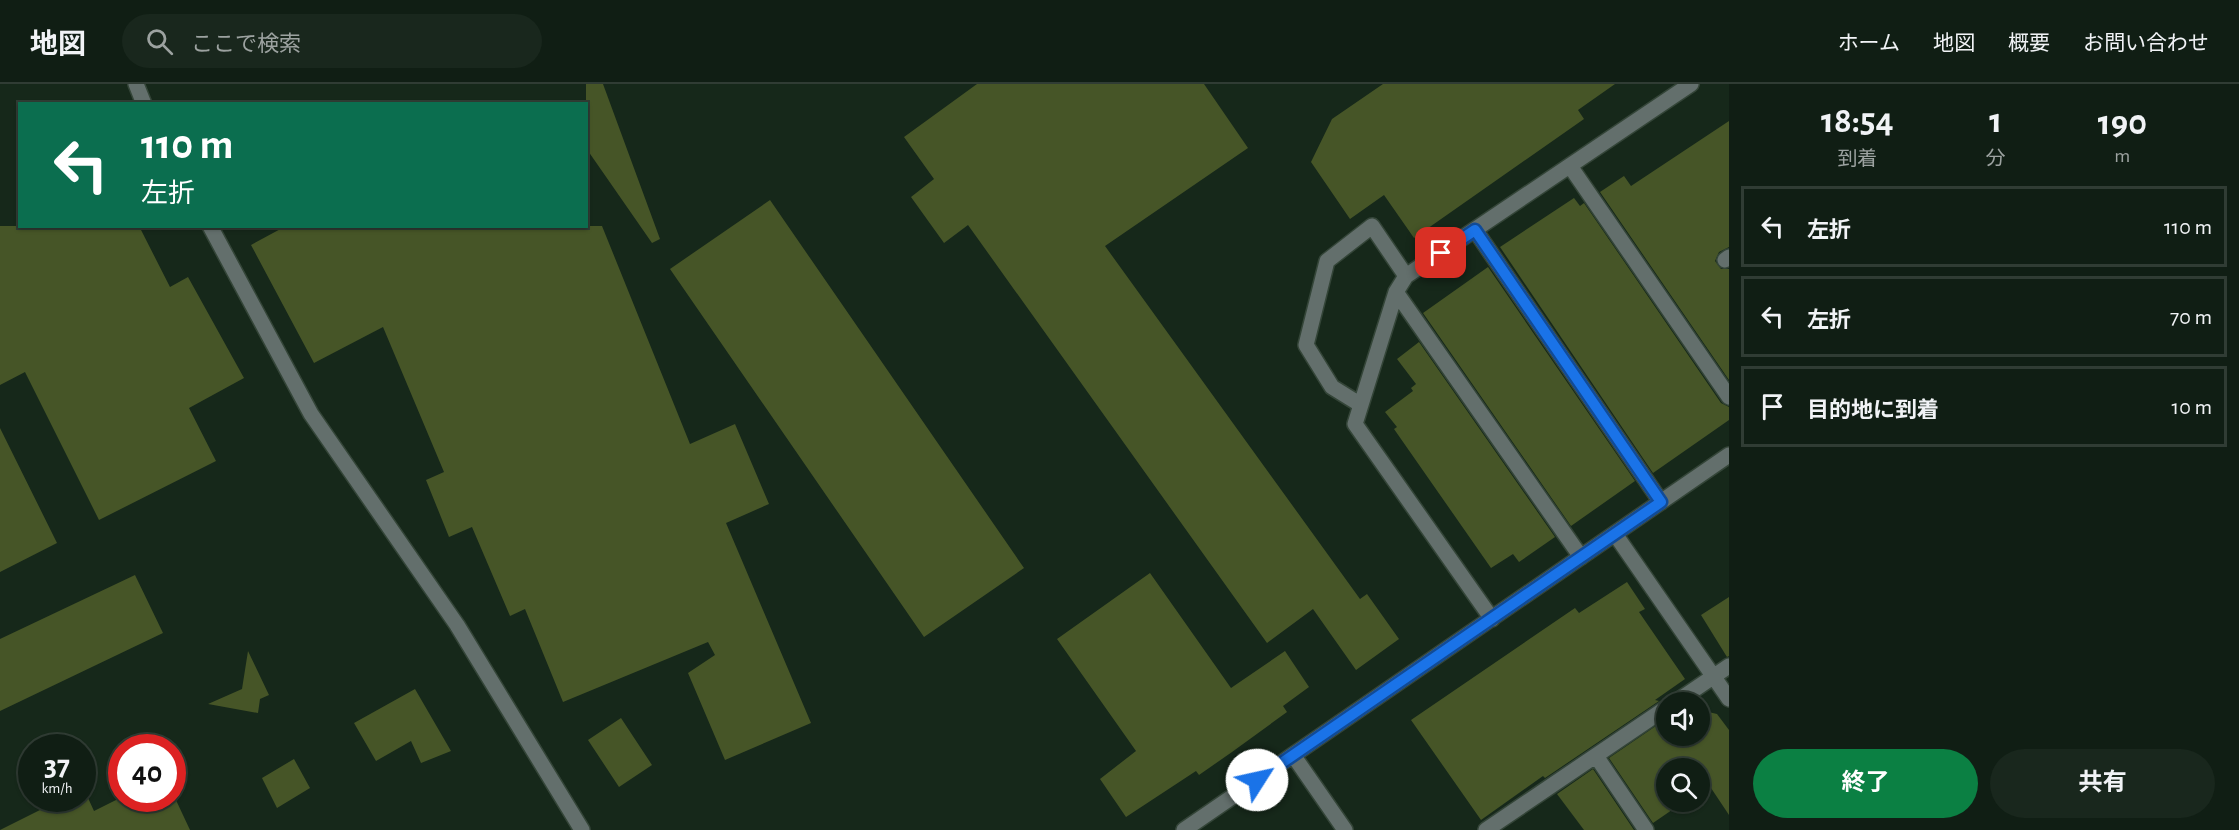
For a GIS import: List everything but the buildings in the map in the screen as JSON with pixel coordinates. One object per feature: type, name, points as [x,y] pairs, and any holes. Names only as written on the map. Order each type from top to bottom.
[{"type":"street","points":[[136,84],[143,102]]},
{"type":"street","points":[[1492,619],[1355,424],[1396,292],[1406,276],[1690,84]]},
{"type":"street","points":[[1570,166],[1729,397]]},
{"type":"street","points":[[1361,405],[1332,387],[1306,345],[1327,261],[1372,226],[1406,276]]},
{"type":"street","points":[[211,228],[311,414],[457,625],[582,830]]},
{"type":"street","points":[[1475,230],[1661,502]]},
{"type":"street","points":[[1396,292],[1581,557]]},
{"type":"street","points":[[1184,830],[1729,454]]},
{"type":"street","points":[[1615,534],[1729,699]]},
{"type":"street","points":[[1691,692],[1729,666]]},
{"type":"street","points":[[1486,830],[1502,825],[1656,715]]},
{"type":"street","points":[[1293,755],[1345,830]]},
{"type":"street","points":[[1596,756],[1646,830]]},
{"type":"route","points":[[1257,780],[1661,502],[1475,230],[1441,253]]}]
